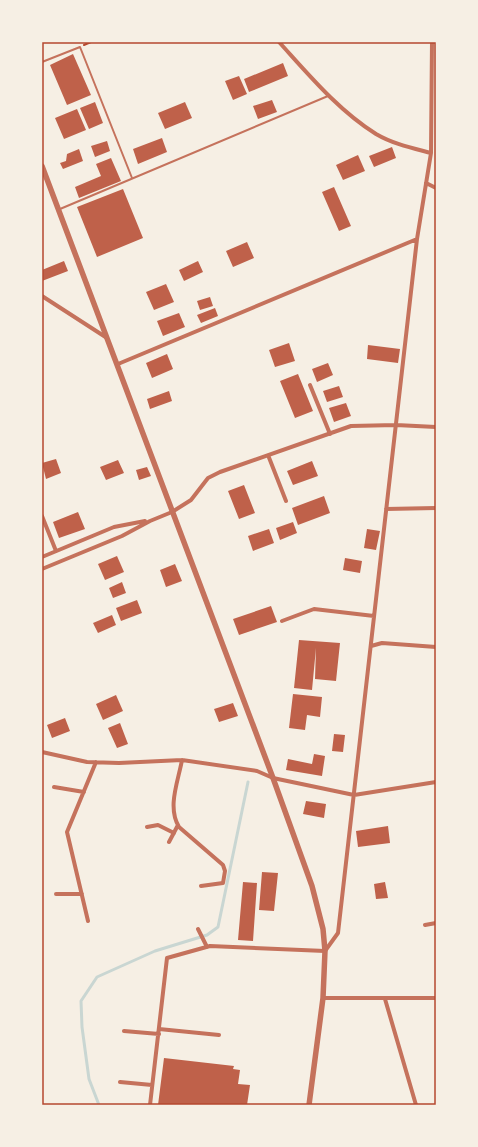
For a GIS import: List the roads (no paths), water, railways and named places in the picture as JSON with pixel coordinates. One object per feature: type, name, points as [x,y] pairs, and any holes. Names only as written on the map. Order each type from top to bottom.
[{"type":"street","points":[[279,42],[328,96],[377,134],[398,144],[431,153]]},
{"type":"street","points":[[326,951],[338,932],[417,239],[431,153],[430,80],[432,42]]},
{"type":"street","points":[[430,80],[436,80]]},
{"type":"street","points":[[42,166],[109,339],[312,886],[323,929],[326,951],[323,998],[309,1105]]},
{"type":"street","points":[[426,183],[436,188]]},
{"type":"street","points":[[118,364],[417,239]]},
{"type":"street","points":[[42,296],[109,339]]},
{"type":"street","points":[[310,385],[330,434]]},
{"type":"street","points":[[42,569],[122,536],[150,521],[172,512],[191,500],[208,478],[268,455],[351,426],[396,425],[436,427]]},
{"type":"street","points":[[268,455],[286,500]]},
{"type":"street","points":[[386,509],[436,508]]},
{"type":"street","points":[[42,516],[56,551]]},
{"type":"street","points":[[42,557],[114,527],[150,521]]},
{"type":"street","points":[[282,621],[314,609],[374,616]]},
{"type":"street","points":[[371,646],[382,643],[436,647]]},
{"type":"street","points":[[42,752],[96,762],[119,763],[182,760],[257,771],[273,778],[354,795],[436,782]]},
{"type":"street","points":[[182,760],[173,807],[178,825],[222,865],[225,871],[223,883],[201,886]]},
{"type":"street","points":[[88,921],[67,832],[96,762]]},
{"type":"street","points":[[54,787],[84,792]]},
{"type":"street","points":[[148,826],[158,825],[174,833]]},
{"type":"street","points":[[168,842],[178,825]]},
{"type":"street","points":[[56,894],[82,894]]},
{"type":"street","points":[[425,925],[436,923]]},
{"type":"street","points":[[198,930],[206,945]]},
{"type":"street","points":[[150,1105],[167,958],[206,945],[326,951]]},
{"type":"street","points":[[323,998],[436,998]]},
{"type":"street","points":[[385,999],[416,1105]]},
{"type":"street","points":[[124,1031],[218,1034]]},
{"type":"street","points":[[120,1082],[152,1085]]},
{"type":"lane","points":[[42,62],[80,47],[132,178]]},
{"type":"lane","points":[[58,210],[328,96]]},
{"type":"waterway","points":[[99,1105],[89,1079],[82,1027],[81,1001],[97,977],[155,951],[207,935],[218,927],[248,782]]}]
